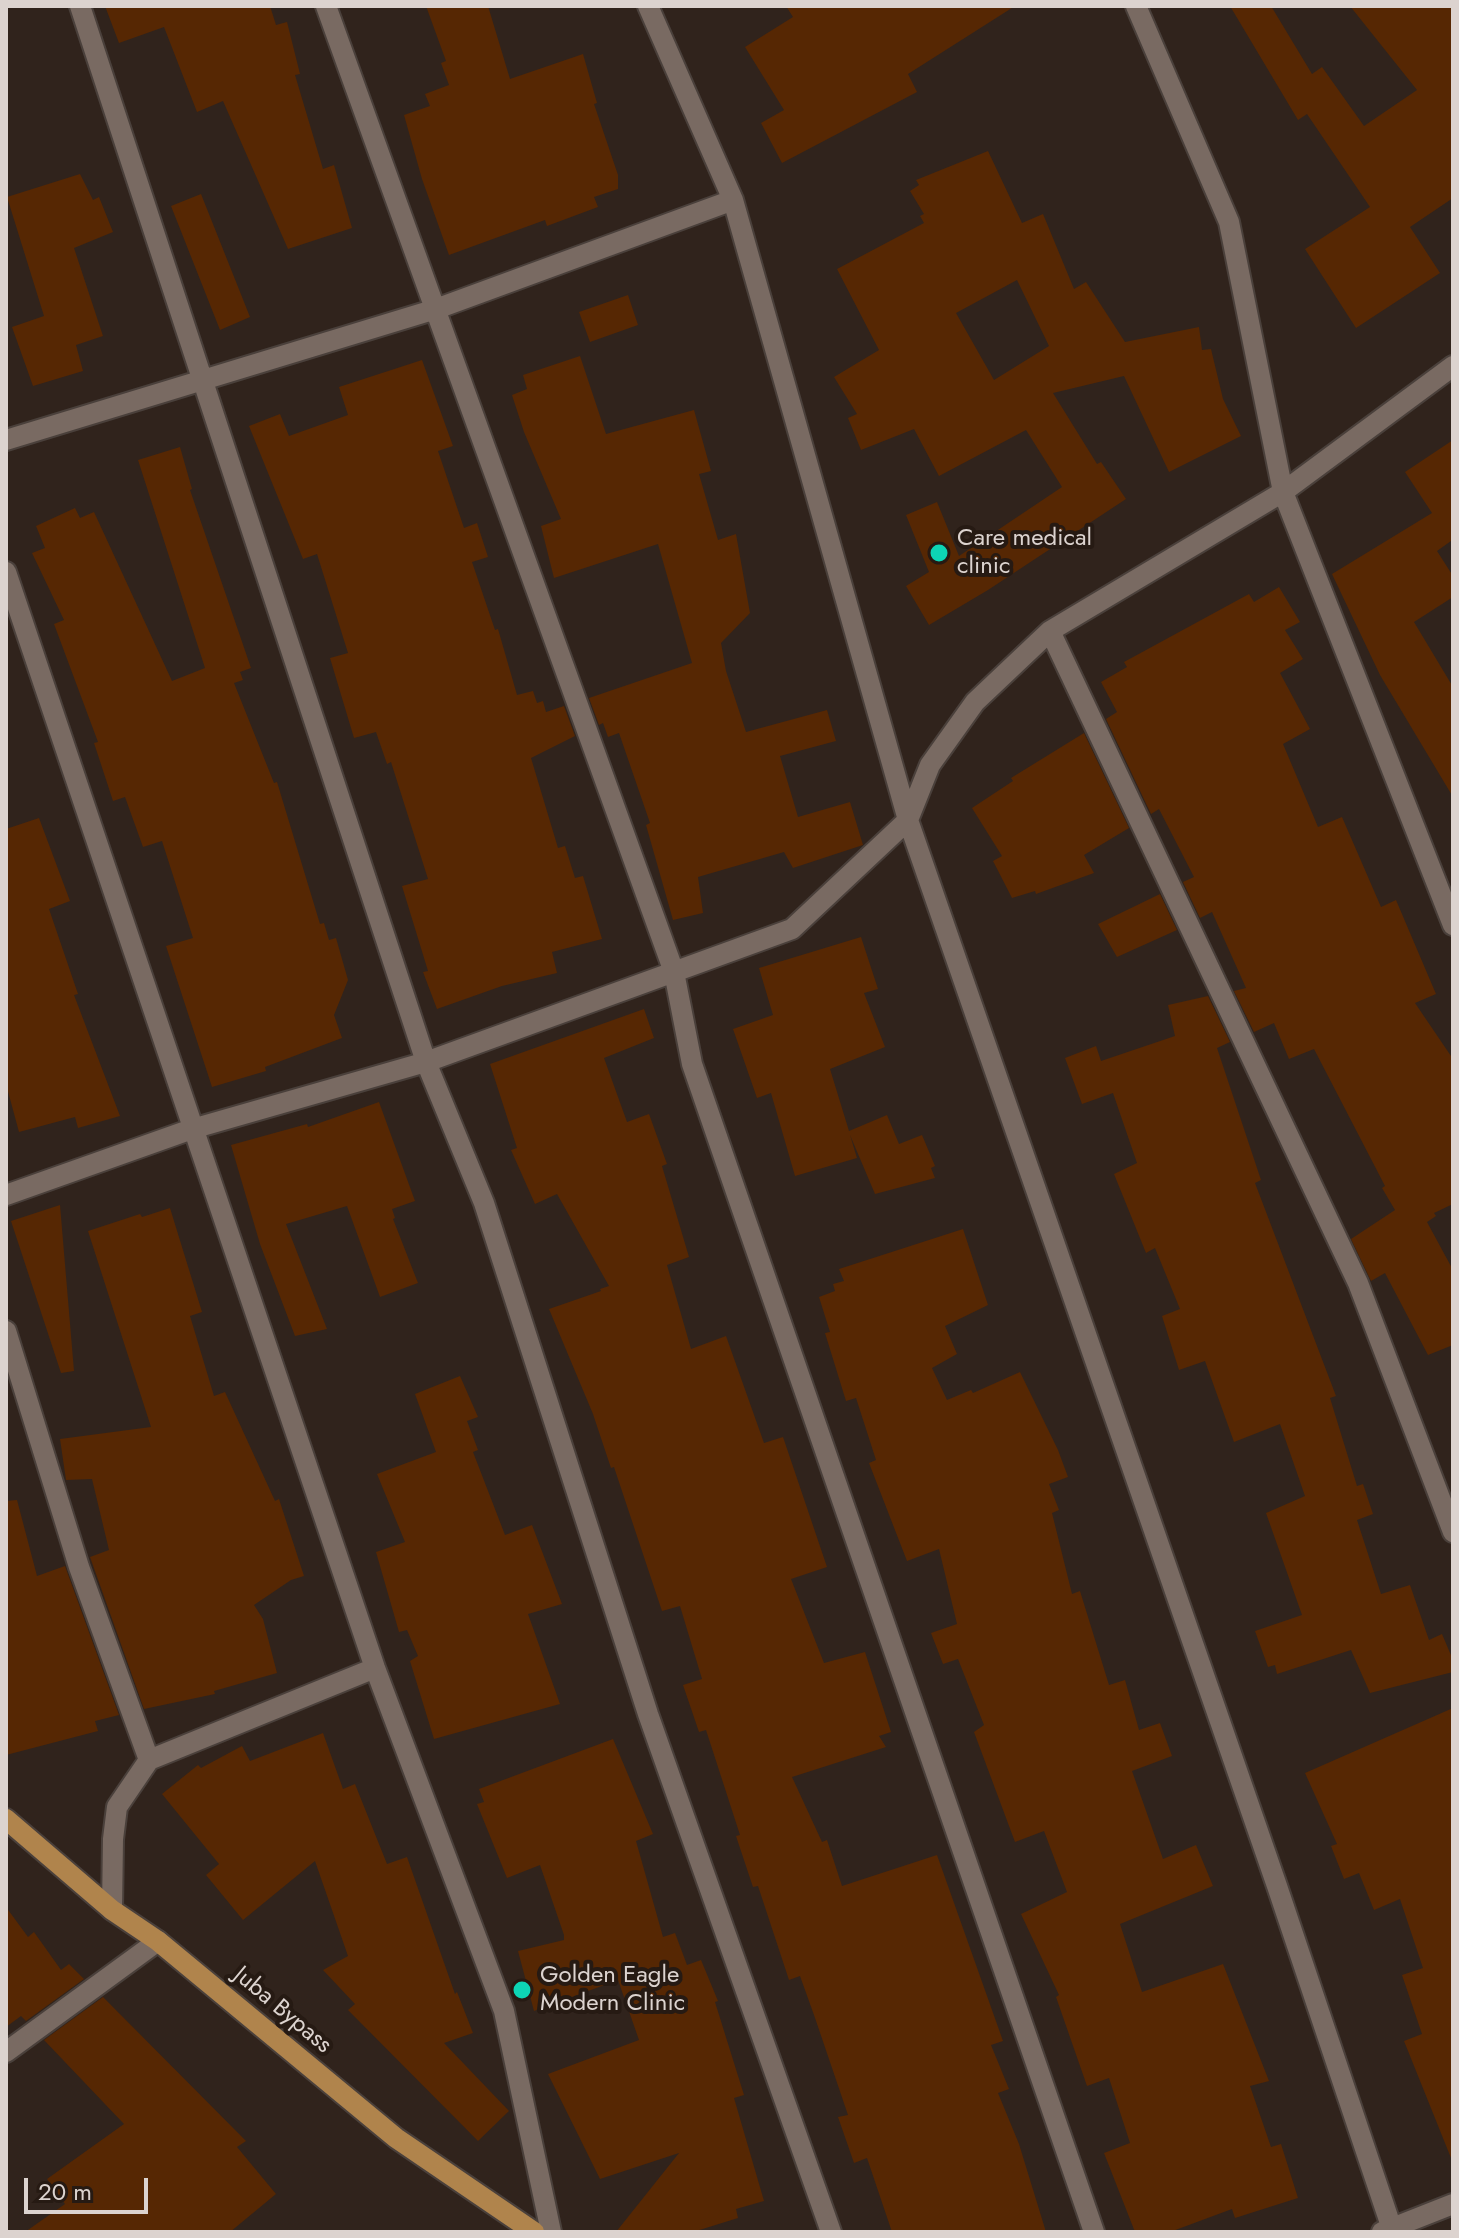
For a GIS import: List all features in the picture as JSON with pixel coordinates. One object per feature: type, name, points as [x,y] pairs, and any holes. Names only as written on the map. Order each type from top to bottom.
[{"type":"main road","name":"Juba Bypass","points":[[6,1819],[112,1910],[158,1941],[396,2138],[534,2232]]},
{"type":"street","points":[[80,6],[426,1062],[484,1203],[648,1714],[831,2232]]},
{"type":"street","points":[[326,6],[674,972],[692,1064],[1094,2232]]},
{"type":"street","points":[[648,6],[733,200],[908,820],[1282,1900],[1389,2231],[1453,2204]]},
{"type":"street","points":[[1136,6],[1229,222],[1283,492],[1453,925]]},
{"type":"street","points":[[6,440],[436,309],[733,200]]},
{"type":"street","points":[[6,1195],[192,1129],[426,1062],[792,929],[908,820],[930,765],[975,702],[1050,631],[1283,492],[1452,368]]},
{"type":"street","points":[[6,572],[375,1668],[504,2011],[551,2232]]},
{"type":"street","points":[[1050,631],[1358,1283],[1453,1532]]},
{"type":"street","points":[[6,1331],[79,1567],[149,1760]]},
{"type":"street","points":[[112,1910],[113,1839],[117,1807],[149,1760],[375,1668]]},
{"type":"street","points":[[6,2052],[158,1941]]},
{"type":"building","points":[[105,6],[270,6],[276,25],[287,22],[300,74],[295,75],[323,169],[334,165],[352,228],[288,249],[223,101],[197,112],[164,27],[119,43]]},
{"type":"building","points":[[426,6],[488,6],[510,79],[583,54],[597,103],[594,104],[618,175],[618,189],[594,197],[598,207],[547,226],[545,220],[449,255],[422,179],[404,115],[430,106],[425,94],[449,85],[441,63],[446,61]]},
{"type":"building","points":[[786,6],[1015,6],[908,74],[917,92],[782,163],[761,123],[784,110],[745,47],[793,17]]},
{"type":"building","points":[[1230,6],[1271,6],[1312,74],[1322,67],[1364,126],[1417,90],[1350,6],[1453,6],[1453,198],[1410,227],[1440,273],[1356,328],[1305,249],[1370,207],[1307,114],[1298,120]]},
{"type":"building","points":[[988,151],[1022,223],[1043,214],[1074,289],[1086,282],[1125,342],[1199,327],[1202,350],[1211,349],[1223,399],[1241,436],[1169,472],[1124,376],[1053,393],[1097,464],[1101,462],[1126,499],[929,625],[906,586],[929,572],[906,515],[937,502],[959,556],[1062,487],[1026,430],[939,476],[914,429],[861,450],[848,418],[857,414],[834,377],[879,350],[837,269],[924,223],[920,216],[924,214],[910,191],[919,185],[916,180]],"holes":[[[1017,280],[1049,346],[994,380],[956,313]]]},
{"type":"building","points":[[80,174],[93,200],[99,197],[113,232],[74,248],[103,336],[76,345],[83,371],[33,386],[12,327],[44,316],[7,197]]},
{"type":"building","points":[[201,194],[250,317],[220,330],[171,206]]},
{"type":"building","points":[[628,295],[638,325],[590,342],[579,312]]},
{"type":"building","points":[[580,356],[606,434],[694,410],[711,471],[699,474],[718,540],[736,534],[750,613],[721,643],[726,671],[746,732],[827,710],[836,741],[780,756],[798,817],[850,802],[863,845],[793,868],[784,852],[698,877],[703,913],[673,920],[646,825],[650,823],[619,733],[608,737],[603,723],[599,725],[589,698],[692,663],[658,544],[554,578],[541,526],[561,519],[524,432],[512,395],[527,389],[523,375]]},
{"type":"building","points":[[422,360],[453,446],[438,451],[464,528],[477,523],[488,557],[472,562],[495,630],[498,629],[517,695],[533,691],[537,703],[543,701],[546,712],[564,706],[575,736],[531,758],[558,848],[565,846],[575,878],[583,876],[602,939],[552,952],[557,973],[502,986],[437,1009],[423,972],[428,971],[402,886],[428,879],[391,762],[387,764],[376,732],[354,738],[330,658],[348,653],[317,554],[303,559],[249,426],[280,414],[289,436],[348,415],[339,387]]},
{"type":"building","points":[[1453,440],[1453,544],[1451,541],[1437,551],[1453,576],[1453,597],[1414,622],[1453,687],[1453,797],[1380,675],[1332,574],[1432,513],[1405,472]]},
{"type":"building","points":[[180,447],[190,490],[251,668],[240,672],[243,680],[234,683],[274,783],[277,782],[320,924],[324,923],[329,940],[336,938],[348,980],[334,1015],[342,1038],[265,1067],[266,1071],[212,1087],[166,946],[193,938],[162,841],[143,847],[125,797],[113,801],[94,743],[98,742],[54,624],[64,620],[32,553],[45,548],[36,526],[75,508],[80,518],[94,512],[172,681],[205,668],[138,460]]},
{"type":"building","points":[[1279,587],[1300,622],[1285,630],[1303,659],[1280,673],[1310,729],[1283,744],[1318,827],[1342,817],[1381,907],[1396,900],[1436,994],[1415,1003],[1453,1059],[1453,1204],[1434,1213],[1436,1216],[1427,1222],[1453,1270],[1453,1345],[1428,1355],[1385,1273],[1371,1281],[1351,1239],[1395,1210],[1382,1188],[1385,1186],[1314,1049],[1289,1059],[1274,1023],[1254,1032],[1234,991],[1246,988],[1212,912],[1200,918],[1183,882],[1194,877],[1159,809],[1151,814],[1106,719],[1117,712],[1101,682],[1127,667],[1124,662],[1249,594],[1254,602]]},
{"type":"building","points":[[1084,733],[1129,828],[1084,855],[1094,873],[1036,894],[1035,891],[1012,898],[993,861],[1002,856],[972,808],[1013,781],[1011,778]]},
{"type":"building","points":[[39,818],[70,901],[49,909],[78,994],[74,995],[120,1116],[78,1128],[75,1117],[19,1132],[6,1084],[6,829]]},
{"type":"building","points":[[1160,894],[1177,930],[1117,957],[1098,924]]},
{"type":"building","points":[[861,937],[878,989],[864,993],[885,1047],[830,1069],[849,1131],[887,1115],[899,1144],[922,1135],[935,1166],[931,1168],[935,1178],[875,1194],[850,1135],[857,1158],[795,1176],[771,1093],[757,1098],[733,1029],[773,1015],[759,968]]},
{"type":"building","points":[[1208,996],[1230,1042],[1217,1048],[1261,1180],[1255,1183],[1336,1396],[1330,1398],[1357,1486],[1363,1484],[1373,1514],[1357,1520],[1381,1594],[1410,1585],[1429,1640],[1442,1634],[1453,1660],[1453,1672],[1370,1693],[1351,1650],[1277,1674],[1275,1665],[1268,1667],[1255,1631],[1302,1615],[1266,1513],[1305,1496],[1280,1424],[1234,1442],[1205,1361],[1179,1370],[1162,1316],[1180,1309],[1155,1248],[1146,1253],[1114,1174],[1137,1163],[1113,1093],[1082,1104],[1065,1058],[1096,1046],[1101,1061],[1175,1036],[1168,1005]]},
{"type":"building","points":[[644,1009],[654,1038],[604,1058],[627,1122],[649,1114],[667,1164],[662,1166],[689,1257],[667,1265],[691,1349],[726,1336],[764,1443],[783,1437],[827,1567],[791,1579],[824,1663],[865,1652],[891,1732],[879,1736],[886,1747],[792,1777],[822,1842],[827,1840],[842,1886],[937,1855],[1003,2041],[991,2045],[1009,2089],[998,2093],[1019,2144],[1046,2232],[892,2232],[867,2158],[854,2163],[838,2117],[848,2115],[814,2015],[800,1976],[789,1980],[758,1886],[753,1887],[736,1836],[740,1835],[706,1730],[699,1732],[683,1685],[702,1679],[680,1606],[662,1611],[614,1467],[611,1468],[593,1414],[549,1309],[609,1286],[557,1194],[535,1204],[511,1150],[517,1148],[490,1064]]},
{"type":"building","points":[[379,1102],[415,1201],[392,1209],[418,1283],[380,1297],[347,1206],[286,1224],[327,1329],[295,1336],[260,1244],[231,1145],[307,1124],[308,1127]]},
{"type":"building","points":[[60,1205],[74,1371],[61,1373],[11,1221]]},
{"type":"building","points":[[170,1208],[202,1312],[190,1316],[214,1396],[225,1392],[275,1501],[279,1499],[304,1576],[291,1580],[254,1605],[263,1619],[277,1673],[214,1691],[215,1694],[144,1709],[90,1557],[109,1550],[92,1479],[66,1480],[60,1439],[151,1427],[88,1231]]},
{"type":"building","points":[[963,1229],[988,1305],[945,1326],[957,1354],[932,1368],[947,1400],[971,1390],[973,1393],[1020,1372],[1068,1477],[1049,1484],[1059,1510],[1052,1513],[1072,1594],[1080,1591],[1109,1685],[1125,1680],[1139,1730],[1160,1723],[1172,1756],[1132,1771],[1163,1859],[1196,1845],[1213,1886],[1120,1924],[1142,1992],[1223,1964],[1269,2081],[1250,2086],[1271,2147],[1281,2144],[1298,2198],[1235,2218],[1232,2209],[1170,2232],[1135,2232],[1104,2153],[1130,2143],[1109,2078],[1087,2086],[1056,1997],[1059,1995],[1021,1914],[1067,1892],[1044,1831],[1015,1842],[974,1732],[984,1725],[958,1659],[943,1664],[931,1633],[957,1624],[939,1549],[907,1561],[869,1463],[876,1460],[856,1398],[846,1401],[825,1333],[830,1332],[819,1297],[835,1291],[833,1284],[844,1281],[839,1269]]},
{"type":"building","points":[[460,1376],[478,1417],[467,1421],[478,1450],[473,1452],[505,1535],[532,1525],[562,1604],[528,1614],[560,1704],[434,1739],[410,1661],[418,1656],[407,1630],[399,1632],[376,1552],[405,1542],[377,1474],[436,1452],[415,1394]]},
{"type":"building","points":[[17,1500],[37,1576],[65,1566],[119,1715],[95,1721],[98,1731],[6,1755],[6,1501]]},
{"type":"building","points":[[1453,1708],[1451,2158],[1404,2041],[1422,2034],[1402,1975],[1423,1968],[1400,1899],[1374,1910],[1359,1873],[1344,1879],[1331,1846],[1337,1844],[1305,1773]]},
{"type":"building","points":[[323,1733],[343,1789],[355,1784],[387,1864],[407,1857],[455,1994],[457,1992],[473,2033],[444,2043],[509,2111],[478,2141],[348,2010],[355,2004],[323,1970],[348,1956],[315,1861],[243,1920],[206,1875],[219,1864],[162,1794],[198,1765],[201,1768],[242,1746],[250,1761]]},
{"type":"building","points":[[613,1739],[653,1834],[636,1841],[663,1937],[675,1933],[687,1965],[701,1960],[718,2001],[715,2002],[744,2095],[734,2098],[764,2201],[736,2209],[738,2218],[693,2232],[616,2232],[679,2153],[600,2179],[548,2074],[639,2040],[618,1980],[534,2011],[518,1951],[564,1940],[564,1935],[540,1865],[507,1878],[477,1804],[484,1802],[479,1789]]},
{"type":"building","points":[[6,1907],[28,1937],[34,1932],[61,1970],[69,1964],[84,1979],[26,2021],[21,2016],[6,2027]]},
{"type":"building","points":[[103,1997],[246,2141],[237,2147],[276,2194],[230,2232],[25,2232],[65,2204],[47,2179],[124,2124],[44,2040]]},
{"type":"place","name":"Care medical clinic","points":[[939,553]]},
{"type":"place","name":"Golden Eagle Modern Clinic","points":[[522,1990]]}]
